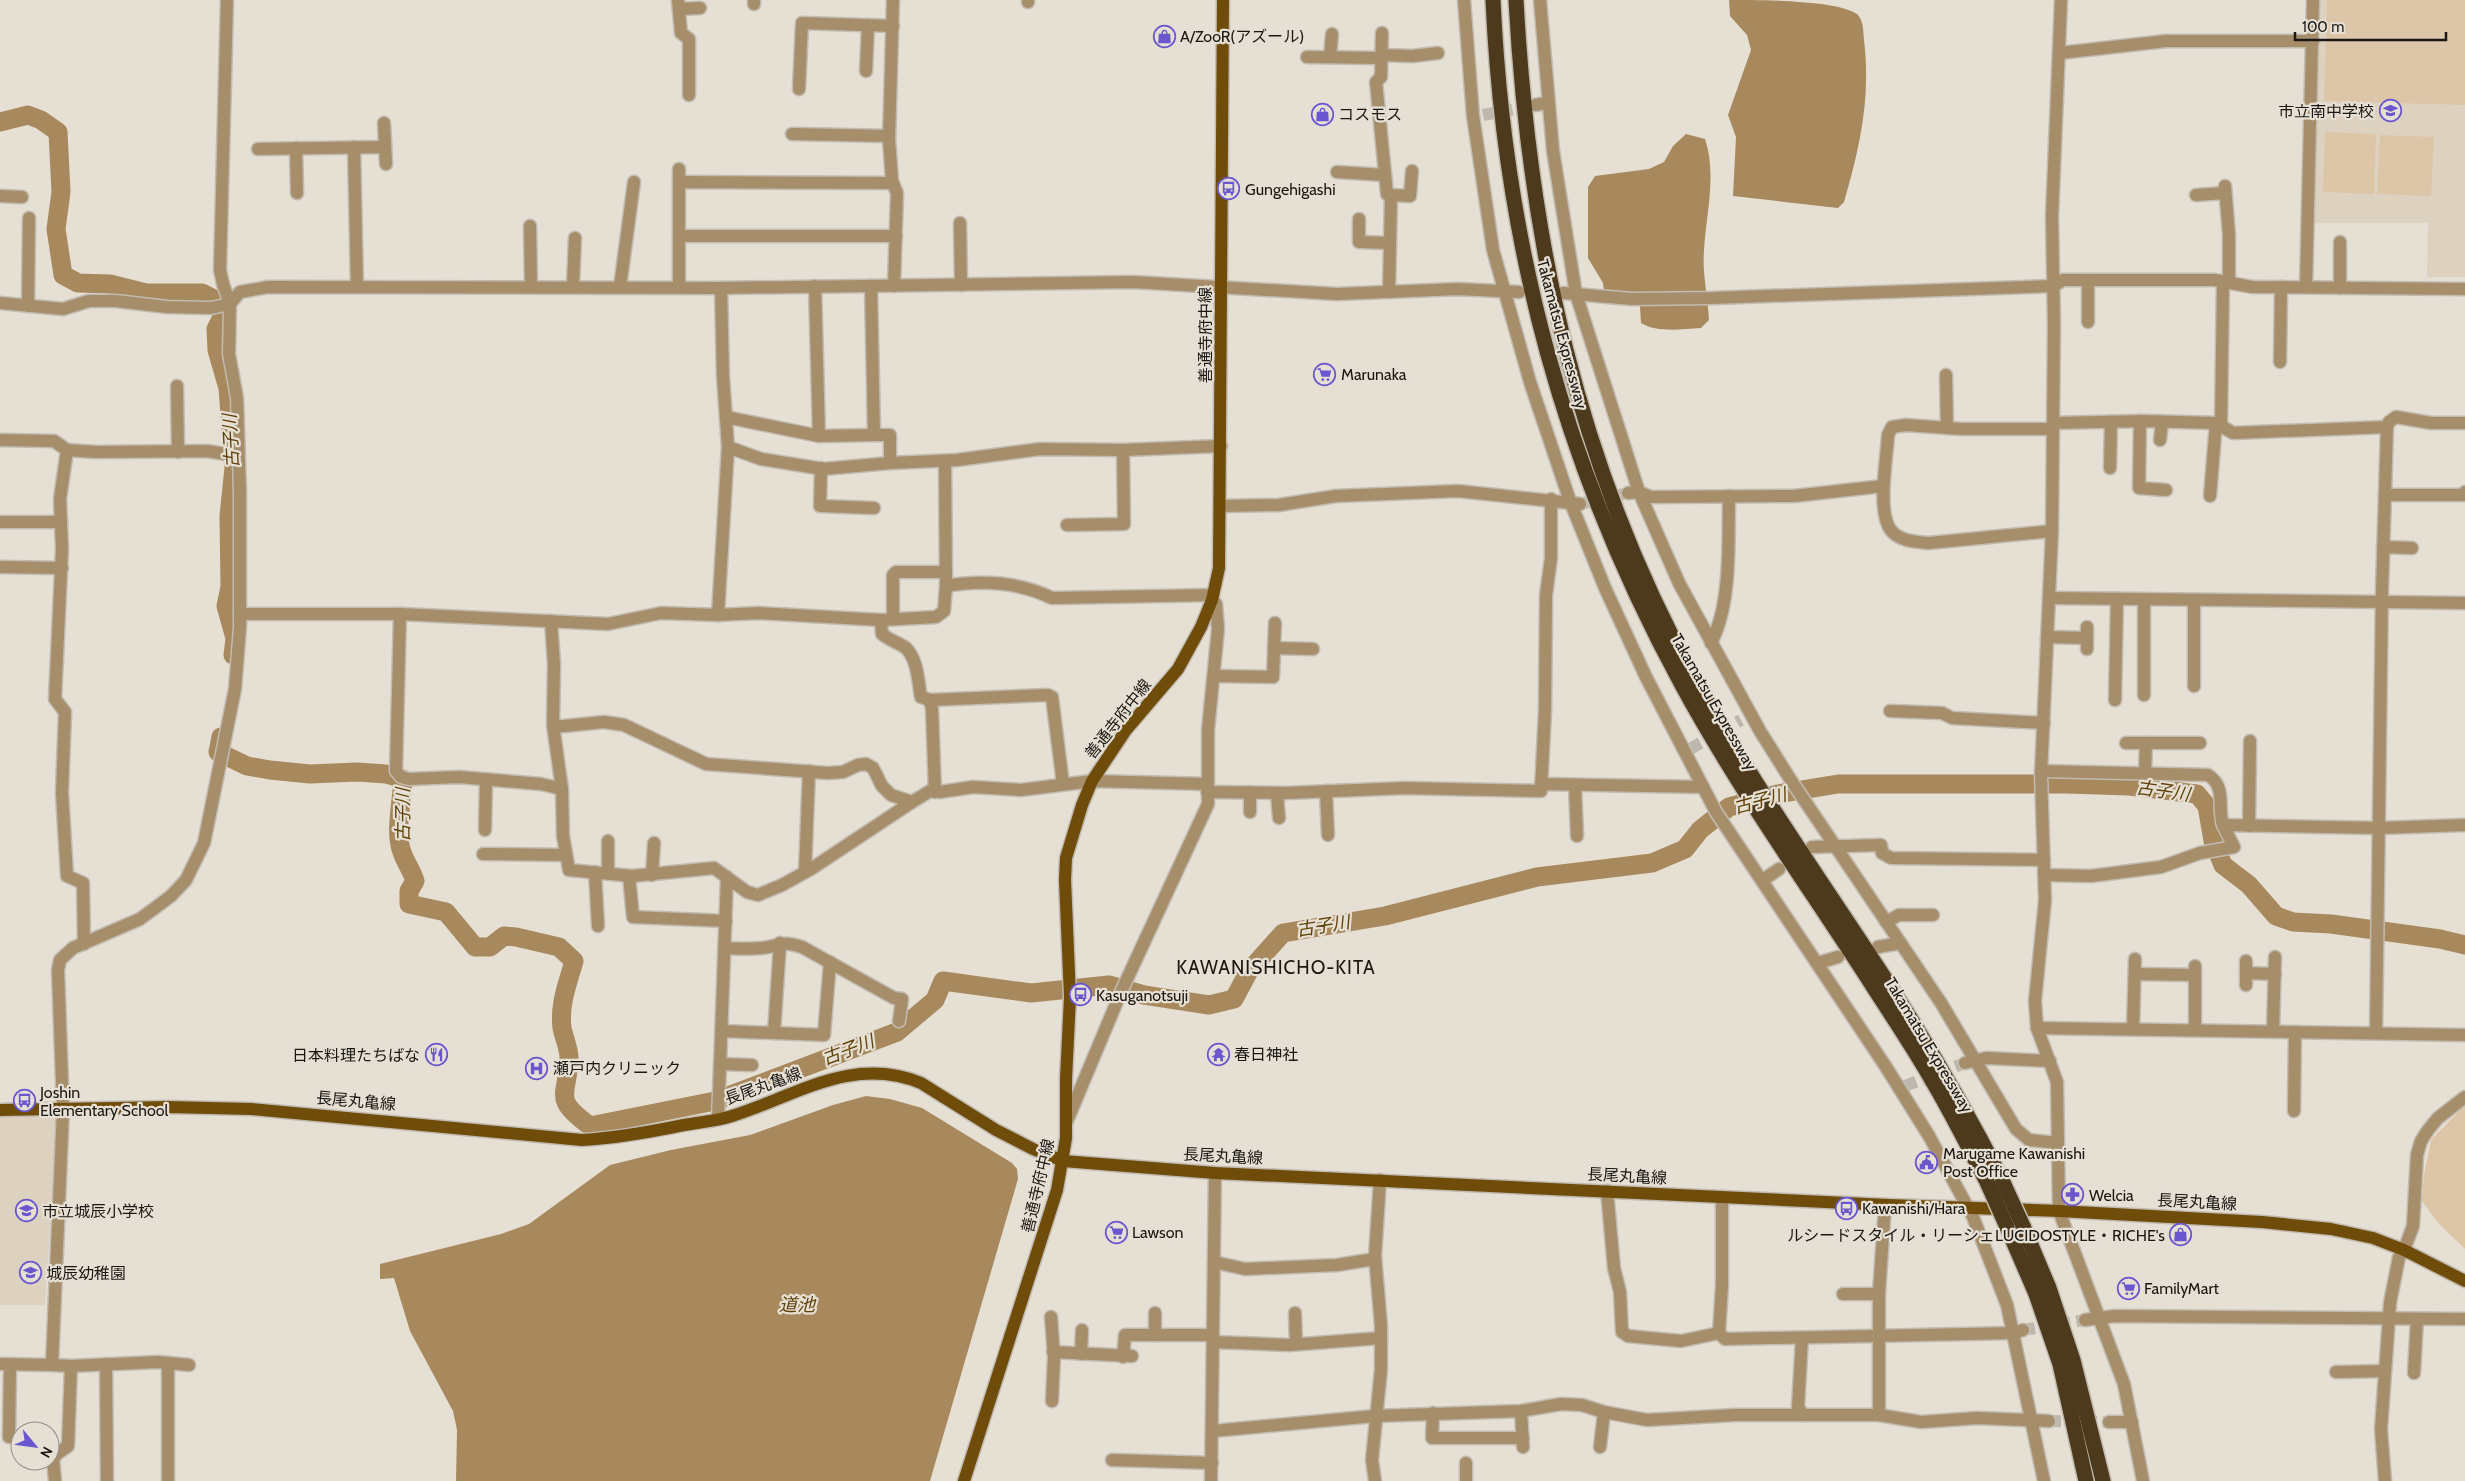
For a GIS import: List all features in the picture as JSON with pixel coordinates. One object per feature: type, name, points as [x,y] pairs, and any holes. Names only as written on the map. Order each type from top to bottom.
[{"type":"highway","name":"Takamatsu Expressway","points":[[1493,0],[1496,73],[1510,186],[1534,307],[1567,421],[1604,525],[1635,596],[1683,688],[1747,781],[1934,1083],[1986,1180],[2036,1294],[2060,1364],[2086,1481]]},
{"type":"highway","name":"Takamatsu Expressway","points":[[1516,0],[1520,79],[1533,188],[1555,308],[1584,418],[1618,520],[1648,588],[1747,781]]},
{"type":"highway","name":"Takamatsu Expressway","points":[[1769,817],[1886,980],[1975,1128],[2002,1180],[2049,1288],[2073,1360],[2103,1481]]},
{"type":"main road","name":"善通寺府中線","points":[[964,1481],[1043,1236],[1057,1190],[1063,1161],[1070,996],[1066,858],[1082,805],[1092,781],[1112,749],[1178,668],[1200,627],[1212,598],[1219,568],[1221,506],[1223,0]]},
{"type":"main road","name":"長尾丸亀線","points":[[0,1110],[168,1107],[251,1109],[582,1140],[624,1136],[719,1115],[747,1111],[846,1074],[884,1073],[907,1077],[921,1083],[996,1130],[1033,1149],[1063,1161],[1215,1172],[2262,1222],[2330,1229],[2373,1238],[2404,1250],[2465,1281]]},
{"type":"street","points":[[52,1366],[63,1109],[58,970],[60,960],[64,954],[140,919],[170,896],[186,880],[204,844],[235,689],[239,657],[240,614],[237,398],[228,354],[228,305],[220,270],[227,0]]},
{"type":"street","points":[[894,0],[889,136],[893,183],[897,193],[894,286]]},
{"type":"street","points":[[1464,0],[1492,250],[1502,291],[1604,588],[1687,750],[1716,812],[1903,1088],[1968,1208],[2018,1332],[2032,1422],[2044,1481]]},
{"type":"street","points":[[1540,0],[1541,104],[1553,151],[1569,293],[1633,492],[1711,643],[1746,717],[1941,1003],[1970,1062],[2022,1135],[2029,1140],[2058,1143]]},
{"type":"street","points":[[2061,0],[2052,216],[2052,531],[2041,772],[2045,900],[2036,1001],[2037,1028],[2058,1082],[2059,1211],[2124,1384],[2143,1481]]},
{"type":"street","points":[[2306,288],[2314,0]]},
{"type":"street","points":[[689,95],[689,39],[681,33],[679,5],[700,8]]},
{"type":"street","points":[[799,89],[802,23],[893,26]]},
{"type":"street","points":[[866,71],[868,25]]},
{"type":"street","points":[[1382,33],[1380,77],[1376,82],[1387,194],[1410,196],[1412,171]]},
{"type":"street","points":[[1330,57],[1332,34]]},
{"type":"street","points":[[2060,53],[2166,41],[2313,41]]},
{"type":"street","points":[[1307,57],[1381,57],[1438,53]]},
{"type":"street","points":[[384,123],[386,164]]},
{"type":"street","points":[[792,134],[889,136]]},
{"type":"street","points":[[354,147],[357,286]]},
{"type":"street","points":[[258,149],[385,147]]},
{"type":"street","points":[[296,148],[297,193]]},
{"type":"street","points":[[1337,172],[1385,175]]},
{"type":"street","points":[[680,287],[679,176],[893,183]]},
{"type":"street","points":[[620,287],[634,182]]},
{"type":"street","points":[[2196,195],[2225,189],[2229,235],[2219,425],[2210,496]]},
{"type":"street","points":[[1389,292],[1391,195]]},
{"type":"street","points":[[0,196],[22,197]]},
{"type":"street","points":[[28,306],[29,218]]},
{"type":"street","points":[[1359,219],[1358,242],[1390,243]]},
{"type":"street","points":[[960,223],[961,285]]},
{"type":"street","points":[[530,226],[531,286]]},
{"type":"street","points":[[679,236],[896,236]]},
{"type":"street","points":[[573,286],[575,238]]},
{"type":"street","points":[[2340,242],[2340,288]]},
{"type":"street","points":[[1569,293],[1632,299],[1712,298],[2053,286],[2063,280],[2226,282],[2252,287],[2465,289]]},
{"type":"street","points":[[2088,280],[2088,322]]},
{"type":"street","points":[[0,303],[63,309],[89,301],[116,301],[167,308],[211,308],[228,305],[240,292],[268,287],[357,286],[721,288],[1132,282],[1337,294],[1458,289],[1519,292]]},
{"type":"street","points":[[815,286],[819,436]]},
{"type":"street","points":[[871,286],[874,435]]},
{"type":"street","points":[[2280,362],[2281,287]]},
{"type":"street","points":[[718,615],[716,606],[728,447],[721,288]]},
{"type":"street","points":[[1946,375],[1947,428]]},
{"type":"street","points":[[177,386],[178,452]]},
{"type":"street","points":[[726,417],[819,436],[890,435],[890,463]]},
{"type":"street","points":[[2376,1033],[2386,428],[2389,422],[2396,417],[2431,424],[2465,424]]},
{"type":"street","points":[[2052,531],[1929,543],[1910,542],[1890,530],[1886,518],[1883,486],[1888,435],[1892,427],[1906,425],[1947,428],[2053,426],[2140,421],[2219,425],[2233,433],[2386,428]]},
{"type":"street","points":[[2140,421],[2139,488],[2166,490]]},
{"type":"street","points":[[2110,468],[2111,422]]},
{"type":"street","points":[[2160,440],[2162,422]]},
{"type":"street","points":[[0,440],[54,441],[67,450],[115,453],[224,453],[238,456]]},
{"type":"street","points":[[728,447],[761,459],[821,468],[945,461],[1040,449],[1123,450],[1221,446]]},
{"type":"street","points":[[67,450],[60,499],[62,568],[55,699],[65,712],[62,793],[67,876],[83,883],[84,944]]},
{"type":"street","points":[[1067,525],[1124,524],[1123,450]]},
{"type":"street","points":[[240,614],[400,614],[608,624],[661,613],[718,615],[758,613],[887,619],[936,617],[944,611],[946,586],[945,461]]},
{"type":"street","points":[[821,468],[820,506],[874,508]]},
{"type":"street","points":[[1633,492],[1651,497],[1794,496],[1883,486]]},
{"type":"street","points":[[1221,506],[1279,505],[1336,496],[1458,491],[1575,502]]},
{"type":"street","points":[[2385,495],[2465,496],[2465,492]]},
{"type":"street","points":[[1711,643],[1720,627],[1728,564],[1729,496]]},
{"type":"street","points":[[551,621],[554,664],[554,727],[562,789],[563,836],[569,870],[629,876],[714,868],[746,892],[758,895],[805,872],[930,791],[936,792],[973,787],[1021,790],[1092,781],[1277,793],[1405,788],[1541,791],[1545,710],[1546,595],[1551,558],[1551,500]]},
{"type":"street","points":[[0,522],[61,522]]},
{"type":"street","points":[[2383,547],[2412,548]]},
{"type":"street","points":[[0,567],[62,568]]},
{"type":"street","points":[[946,572],[896,572],[893,575],[887,619],[882,634],[905,648],[911,655],[918,677],[921,697],[930,700],[1008,695],[1052,697],[1063,784]]},
{"type":"street","points":[[946,586],[972,582],[1001,584],[1036,590],[1052,598],[1212,598],[1216,604],[1218,629],[1215,676],[1208,730],[1208,804],[1201,824],[1121,992],[1066,1122]]},
{"type":"street","points":[[2048,598],[2465,603]]},
{"type":"street","points":[[2115,700],[2117,600]]},
{"type":"street","points":[[2144,600],[2144,695]]},
{"type":"street","points":[[2194,601],[2194,686]]},
{"type":"street","points":[[400,614],[396,771],[401,777],[409,779],[459,778],[541,784],[562,789]]},
{"type":"street","points":[[1215,676],[1273,677],[1275,622]]},
{"type":"street","points":[[2047,637],[2087,638]]},
{"type":"street","points":[[1274,648],[1314,649]]},
{"type":"street","points":[[930,700],[936,792]]},
{"type":"street","points":[[1890,711],[1942,713],[1952,718],[2044,723]]},
{"type":"street","points":[[554,727],[604,722],[624,725],[706,764],[809,772],[843,772],[858,765],[866,764],[874,768],[882,786],[891,795],[912,802]]},
{"type":"street","points":[[2249,826],[2250,741]]},
{"type":"street","points":[[2126,743],[2200,743]]},
{"type":"street","points":[[2145,772],[2146,743]]},
{"type":"street","points":[[805,872],[809,772]]},
{"type":"street","points":[[2041,772],[2145,772],[2208,775],[2216,780],[2221,793],[2220,815],[2234,847],[2212,850],[2161,867],[2091,876],[2044,875]]},
{"type":"street","points":[[485,830],[486,780]]},
{"type":"street","points":[[1541,784],[1703,787]]},
{"type":"street","points":[[1575,785],[1577,836]]},
{"type":"street","points":[[1326,791],[1328,835]]},
{"type":"street","points":[[1250,792],[1250,812]]},
{"type":"street","points":[[1277,793],[1279,818]]},
{"type":"street","points":[[2223,824],[2380,828],[2465,825]]},
{"type":"street","points":[[598,926],[602,873],[608,841]]},
{"type":"street","points":[[652,875],[654,843]]},
{"type":"street","points":[[1812,847],[1881,845],[1882,852],[1891,858],[2044,860]]},
{"type":"street","points":[[483,854],[566,855]]},
{"type":"street","points":[[1763,880],[1779,869]]},
{"type":"street","points":[[629,876],[633,917],[726,921]]},
{"type":"street","points":[[719,1115],[727,877]]},
{"type":"street","points":[[1886,922],[1899,915],[1933,915]]},
{"type":"street","points":[[725,948],[765,948],[780,942],[789,942],[802,947],[894,998],[902,999],[899,1021]]},
{"type":"street","points":[[774,1033],[780,942]]},
{"type":"street","points":[[1878,947],[1900,943]]},
{"type":"street","points":[[1818,963],[1838,957]]},
{"type":"street","points":[[2274,1031],[2275,957]]},
{"type":"street","points":[[2133,1029],[2135,960]]},
{"type":"street","points":[[722,1031],[824,1035],[830,962]]},
{"type":"street","points":[[2135,974],[2195,970],[2196,1030]]},
{"type":"street","points":[[2246,973],[2274,974]]},
{"type":"street","points":[[2037,1028],[2465,1035]]},
{"type":"street","points":[[2294,1111],[2295,1032]]},
{"type":"street","points":[[1970,1062],[1986,1058],[2050,1061]]},
{"type":"street","points":[[720,1064],[752,1065]]},
{"type":"street","points":[[2385,1481],[2381,1428],[2392,1283],[2399,1256],[2404,1250],[2413,1226],[2415,1170],[2421,1141],[2438,1118],[2465,1096]]},
{"type":"street","points":[[1211,1481],[1215,1172]]},
{"type":"street","points":[[1375,1481],[1372,1460],[1381,1369],[1381,1338],[1375,1259],[1380,1180]]},
{"type":"street","points":[[1607,1191],[1614,1268],[1620,1292],[1622,1332],[1628,1336],[1681,1341],[1719,1333]]},
{"type":"street","points":[[1722,1197],[1722,1285],[1719,1333],[1725,1339],[2018,1332]]},
{"type":"street","points":[[1879,1415],[1879,1294],[1885,1205]]},
{"type":"street","points":[[1214,1262],[1245,1269],[1336,1265],[1375,1259]]},
{"type":"street","points":[[1843,1294],[1879,1294]]},
{"type":"street","points":[[1155,1313],[1155,1335]]},
{"type":"street","points":[[1295,1313],[1296,1344]]},
{"type":"street","points":[[1051,1318],[1053,1352],[1052,1401]]},
{"type":"street","points":[[2085,1320],[2100,1318],[2465,1319]]},
{"type":"street","points":[[2414,1373],[2417,1319]]},
{"type":"street","points":[[1081,1354],[1082,1330]]},
{"type":"street","points":[[1053,1352],[1127,1356],[1125,1335],[1213,1338],[1296,1344],[1381,1338]]},
{"type":"street","points":[[1802,1338],[1798,1407],[1803,1415]]},
{"type":"street","points":[[168,1363],[168,1481]]},
{"type":"street","points":[[6,1429],[5,1364],[71,1366],[168,1363],[189,1365]]},
{"type":"street","points":[[106,1364],[107,1481]]},
{"type":"street","points":[[55,1481],[53,1459],[69,1443],[71,1366]]},
{"type":"street","points":[[2336,1372],[2385,1371]]},
{"type":"street","points":[[1212,1431],[1375,1416],[1521,1411],[1561,1404],[1582,1405],[1604,1412],[1647,1420],[1735,1415],[1879,1415],[1921,1422],[1977,1418],[2032,1422],[2049,1421]]},
{"type":"street","points":[[1433,1413],[1432,1438],[1523,1442],[1521,1411]]},
{"type":"street","points":[[1600,1446],[1604,1412]]},
{"type":"street","points":[[2109,1422],[2132,1422]]},
{"type":"street","points":[[1112,1460],[1212,1462]]},
{"type":"street","points":[[1466,1463],[1466,1481]]},
{"type":"shaded area","name":"市立南中学校","points":[[2317,0],[2465,0],[2465,277],[2427,277],[2428,223],[2312,223]]},
{"type":"shaded area","points":[[2327,0],[2465,0],[2465,105],[2324,101]]},
{"type":"shaded area","points":[[2325,132],[2376,134],[2374,194],[2323,192]]},
{"type":"shaded area","points":[[2380,135],[2434,137],[2431,196],[2377,194]]},
{"type":"shaded area","points":[[2465,1105],[2465,1249],[2438,1223],[2422,1201],[2424,1175],[2431,1140]]},
{"type":"shaded area","name":"市立城辰小学校","points":[[0,1116],[57,1117],[45,1305],[0,1305]]},
{"type":"water","points":[[1729,0],[1815,3],[1847,9],[1857,14],[1861,20],[1866,61],[1863,122],[1844,202],[1838,208],[1733,196],[1736,137],[1728,115],[1751,50],[1747,35],[1730,16]]},
{"type":"water","points":[[1686,134],[1705,139],[1710,166],[1710,195],[1704,259],[1709,320],[1701,328],[1654,328],[1641,323],[1639,292],[1604,292],[1603,283],[1588,258],[1588,187],[1595,176],[1649,169],[1664,162],[1673,146]]},
{"type":"water","name":"道池","points":[[866,1096],[890,1099],[922,1108],[1012,1163],[1017,1169],[1018,1179],[930,1481],[456,1481],[457,1430],[453,1411],[410,1331],[394,1278],[380,1279],[380,1264],[501,1234],[529,1224],[610,1165],[671,1150],[750,1135],[833,1105]]},
{"type":"waterway","name":"古子川","points":[[0,122],[28,115],[41,120],[58,132],[61,192],[56,229],[63,275],[78,283],[110,284],[146,293],[202,293],[218,301],[223,315],[216,329],[217,350],[228,388],[234,468],[229,516],[230,587],[226,606],[235,638],[233,655]]},
{"type":"waterway","name":"古子川","points":[[221,737],[218,752],[247,766],[310,774],[357,772],[386,774],[403,779],[399,838],[401,850],[415,881],[409,891],[409,904],[446,912],[475,947],[490,947],[504,936],[516,937],[559,947],[574,961],[565,994],[561,1019],[569,1058],[564,1096],[570,1109],[590,1126],[715,1101],[897,1032],[935,1000],[943,981],[1031,993],[1109,985],[1144,995],[1209,1005],[1234,999],[1249,971],[1283,933],[1385,916],[1537,877],[1652,863],[1685,849],[1700,830],[1729,807],[1778,794],[1838,784],[2066,784],[2129,786],[2197,794],[2207,806],[2213,841],[2223,865],[2249,885],[2276,916],[2293,922],[2331,924],[2440,939],[2465,945]]},
{"type":"tunnel","points":[[1483,115],[1532,106]]},
{"type":"tunnel","points":[[1580,504],[1628,493]]},
{"type":"tunnel","points":[[1690,749],[1741,720]]},
{"type":"tunnel","points":[[1905,1086],[1965,1063]]},
{"type":"tunnel","points":[[2023,1330],[2085,1320]]},
{"type":"tunnel","points":[[2049,1421],[2109,1422]]},
{"type":"place","name":"A/ZooR(アズール)","points":[[1164,36]]},
{"type":"place","name":"市立南中学校","points":[[2390,111]]},
{"type":"place","name":"コスモス","points":[[1322,114]]},
{"type":"place","name":"Gungehigashi","points":[[1229,189]]},
{"type":"place","name":"Marunaka","points":[[1325,374]]},
{"type":"place","name":"Kasuganotsuji","points":[[1080,995]]},
{"type":"place","name":"春日神社","points":[[1218,1054]]},
{"type":"place","name":"日本料理たちばな","points":[[436,1055]]},
{"type":"place","name":"瀬戸内クリニック","points":[[537,1068]]},
{"type":"place","name":"Joshin Elementary School","points":[[24,1101]]},
{"type":"place","name":"Marugame Kawanishi Post Office","points":[[1927,1162]]},
{"type":"place","name":"Welcia","points":[[2073,1195]]},
{"type":"place","name":"Kawanishi/Hara","points":[[1846,1208]]},
{"type":"place","name":"市立城辰小学校","points":[[26,1211]]},
{"type":"place","name":"Lawson","points":[[1116,1232]]},
{"type":"place","name":"ルシードスタイル・リーシェLUCIDOSTYLE・RICHE's","points":[[2181,1235]]},
{"type":"place","name":"城辰幼稚園","points":[[30,1273]]},
{"type":"place","name":"FamilyMart","points":[[2128,1288]]},
{"type":"district","name":"KAWANISHICHO-KITA","points":[[1276,967]]}]
